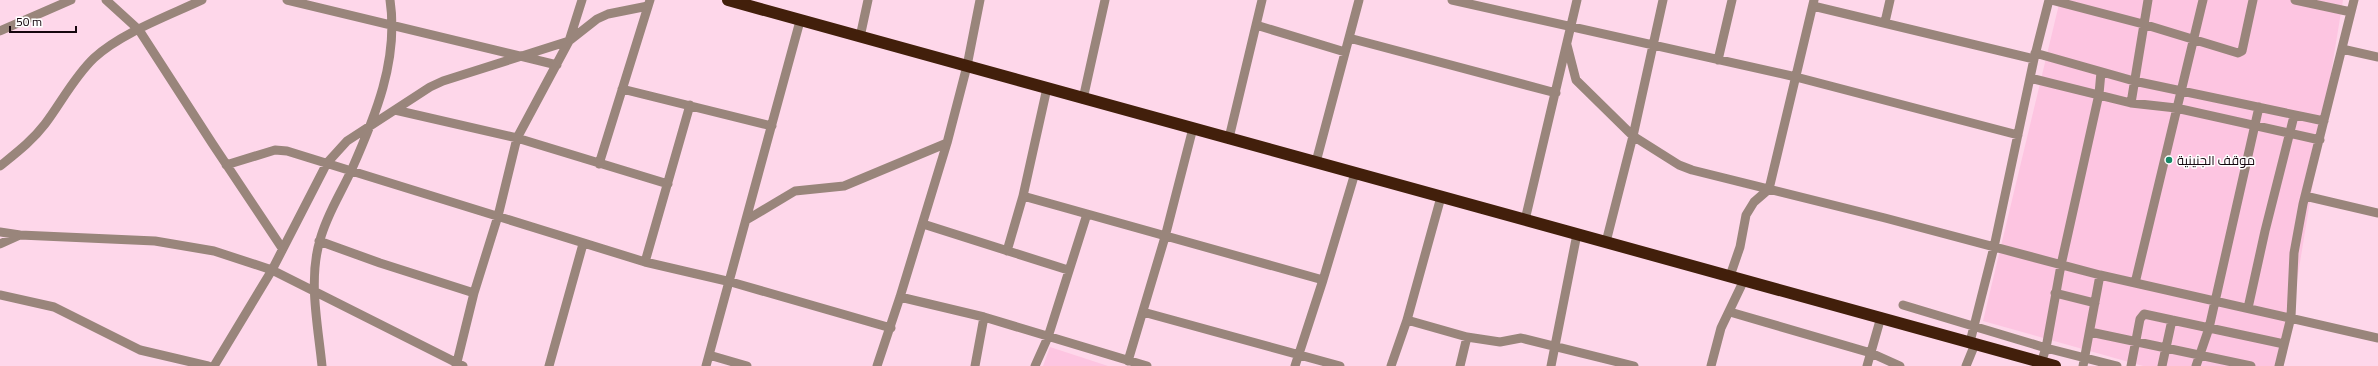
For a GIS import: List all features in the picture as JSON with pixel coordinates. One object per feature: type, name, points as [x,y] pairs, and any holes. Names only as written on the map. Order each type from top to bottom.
[{"type":"highway","points":[[728,0],[741,2],[800,21],[2055,366]]},
{"type":"street","points":[[0,31],[71,0]]},
{"type":"street","points":[[106,0],[139,30],[282,248]]},
{"type":"street","points":[[0,166],[25,146],[44,125],[94,59],[105,50],[139,30],[202,0]]},
{"type":"street","points":[[287,0],[517,57],[557,65]]},
{"type":"street","points":[[322,366],[314,293],[319,241],[331,207],[351,172],[377,108],[388,70],[393,27],[390,0]]},
{"type":"street","points":[[0,232],[20,235],[95,238],[187,245],[214,251],[272,270],[314,293],[459,365],[474,293],[498,216],[517,138],[569,41],[582,0]]},
{"type":"street","points":[[860,37],[868,0]]},
{"type":"street","points":[[877,366],[891,328],[947,143],[967,66],[980,0]]},
{"type":"street","points":[[1083,99],[1105,0]]},
{"type":"street","points":[[1229,138],[1262,0]]},
{"type":"street","points":[[1316,162],[1359,0]]},
{"type":"street","points":[[1452,0],[1796,77],[2018,135]]},
{"type":"street","points":[[1525,220],[1577,0]]},
{"type":"street","points":[[1606,242],[1663,0]]},
{"type":"street","points":[[1718,60],[1732,0]]},
{"type":"street","points":[[1885,22],[1890,0]]},
{"type":"street","points":[[1966,366],[1972,343],[1973,326],[1994,247],[2030,78],[2050,0],[2143,24],[2240,52],[2253,0]]},
{"type":"street","points":[[2131,103],[2148,0]]},
{"type":"street","points":[[2135,283],[2179,90],[2203,0]]},
{"type":"street","points":[[2297,0],[2351,12]]},
{"type":"street","points":[[2279,366],[2291,317],[2294,253],[2305,196],[2354,0]]},
{"type":"street","points":[[214,366],[272,270],[327,163],[344,143],[370,125],[443,81],[569,41],[604,16],[649,3]]},
{"type":"street","points":[[599,164],[649,3]]},
{"type":"street","points":[[1730,276],[1740,247],[1746,215],[1754,202],[1768,189],[1814,3],[1885,22],[2035,56],[2134,81],[2259,107],[2294,116],[2324,121]]},
{"type":"street","points":[[706,366],[748,218],[800,21]]},
{"type":"street","points":[[1256,25],[1345,52]]},
{"type":"street","points":[[1349,38],[1556,93]]},
{"type":"street","points":[[1567,45],[1576,80],[1632,136],[1679,165],[1692,170],[2100,275],[2291,317],[2378,338]]},
{"type":"street","points":[[2342,49],[2378,57]]},
{"type":"street","points":[[2040,363],[2046,348],[2055,293],[2099,94],[2101,72]]},
{"type":"street","points":[[2030,78],[2131,103],[2176,108],[2288,135],[2320,140]]},
{"type":"street","points":[[1007,251],[1023,196],[1047,88]]},
{"type":"street","points":[[622,89],[772,126]]},
{"type":"street","points":[[645,262],[690,105]]},
{"type":"street","points":[[2196,366],[2209,328],[2253,127],[2259,107]]},
{"type":"street","points":[[395,110],[517,138],[668,184]]},
{"type":"street","points":[[2248,308],[2288,135],[2294,116]]},
{"type":"street","points":[[1128,361],[1165,237],[1193,128]]},
{"type":"street","points":[[748,218],[795,191],[844,186],[947,143]]},
{"type":"street","points":[[226,164],[275,150],[287,151],[351,172],[498,216],[583,244],[645,262],[730,282],[891,328]]},
{"type":"street","points":[[1294,366],[1323,280],[1355,173]]},
{"type":"street","points":[[1023,196],[1323,280]]},
{"type":"street","points":[[2305,196],[2378,213]]},
{"type":"street","points":[[1391,366],[1408,320],[1441,197]]},
{"type":"street","points":[[1035,366],[1048,337],[1087,214]]},
{"type":"street","points":[[923,224],[1068,270]]},
{"type":"street","points":[[1551,366],[1556,347],[1577,234]]},
{"type":"street","points":[[0,244],[20,235]]},
{"type":"street","points":[[319,241],[380,264],[474,293]]},
{"type":"street","points":[[549,366],[583,244]]},
{"type":"street","points":[[2084,362],[2100,275]]},
{"type":"street","points":[[1711,366],[1721,328],[1730,312],[1744,280]]},
{"type":"street","points":[[2055,293],[2095,303]]},
{"type":"street","points":[[0,295],[54,307],[140,350],[208,366]]},
{"type":"street","points":[[900,297],[984,317],[1147,366]]},
{"type":"street","points":[[1903,306],[2046,348],[2084,362],[2117,366]]},
{"type":"street","points":[[1143,312],[1340,366]]},
{"type":"street","points":[[1730,312],[1871,353],[1900,366]]},
{"type":"street","points":[[2131,366],[2141,315],[2148,314],[2284,344]]},
{"type":"street","points":[[975,366],[984,317]]},
{"type":"street","points":[[1867,366],[1881,317]]},
{"type":"street","points":[[1408,320],[1467,337],[1500,342],[1521,338],[1634,366]]},
{"type":"street","points":[[2162,366],[2172,320]]},
{"type":"street","points":[[2090,332],[2166,347],[2231,364],[2251,366]]},
{"type":"street","points":[[1460,366],[1467,337]]},
{"type":"street","points":[[709,355],[747,366]]},
{"type":"shaded area","name":"موقف الجنينية","points":[[2060,0],[2343,0],[2283,366],[2143,366],[1983,321]]},
{"type":"shaded area","points":[[1050,347],[1108,366],[1043,366]]},
{"type":"place","name":"موقف الجنينية","points":[[2169,160]]}]
